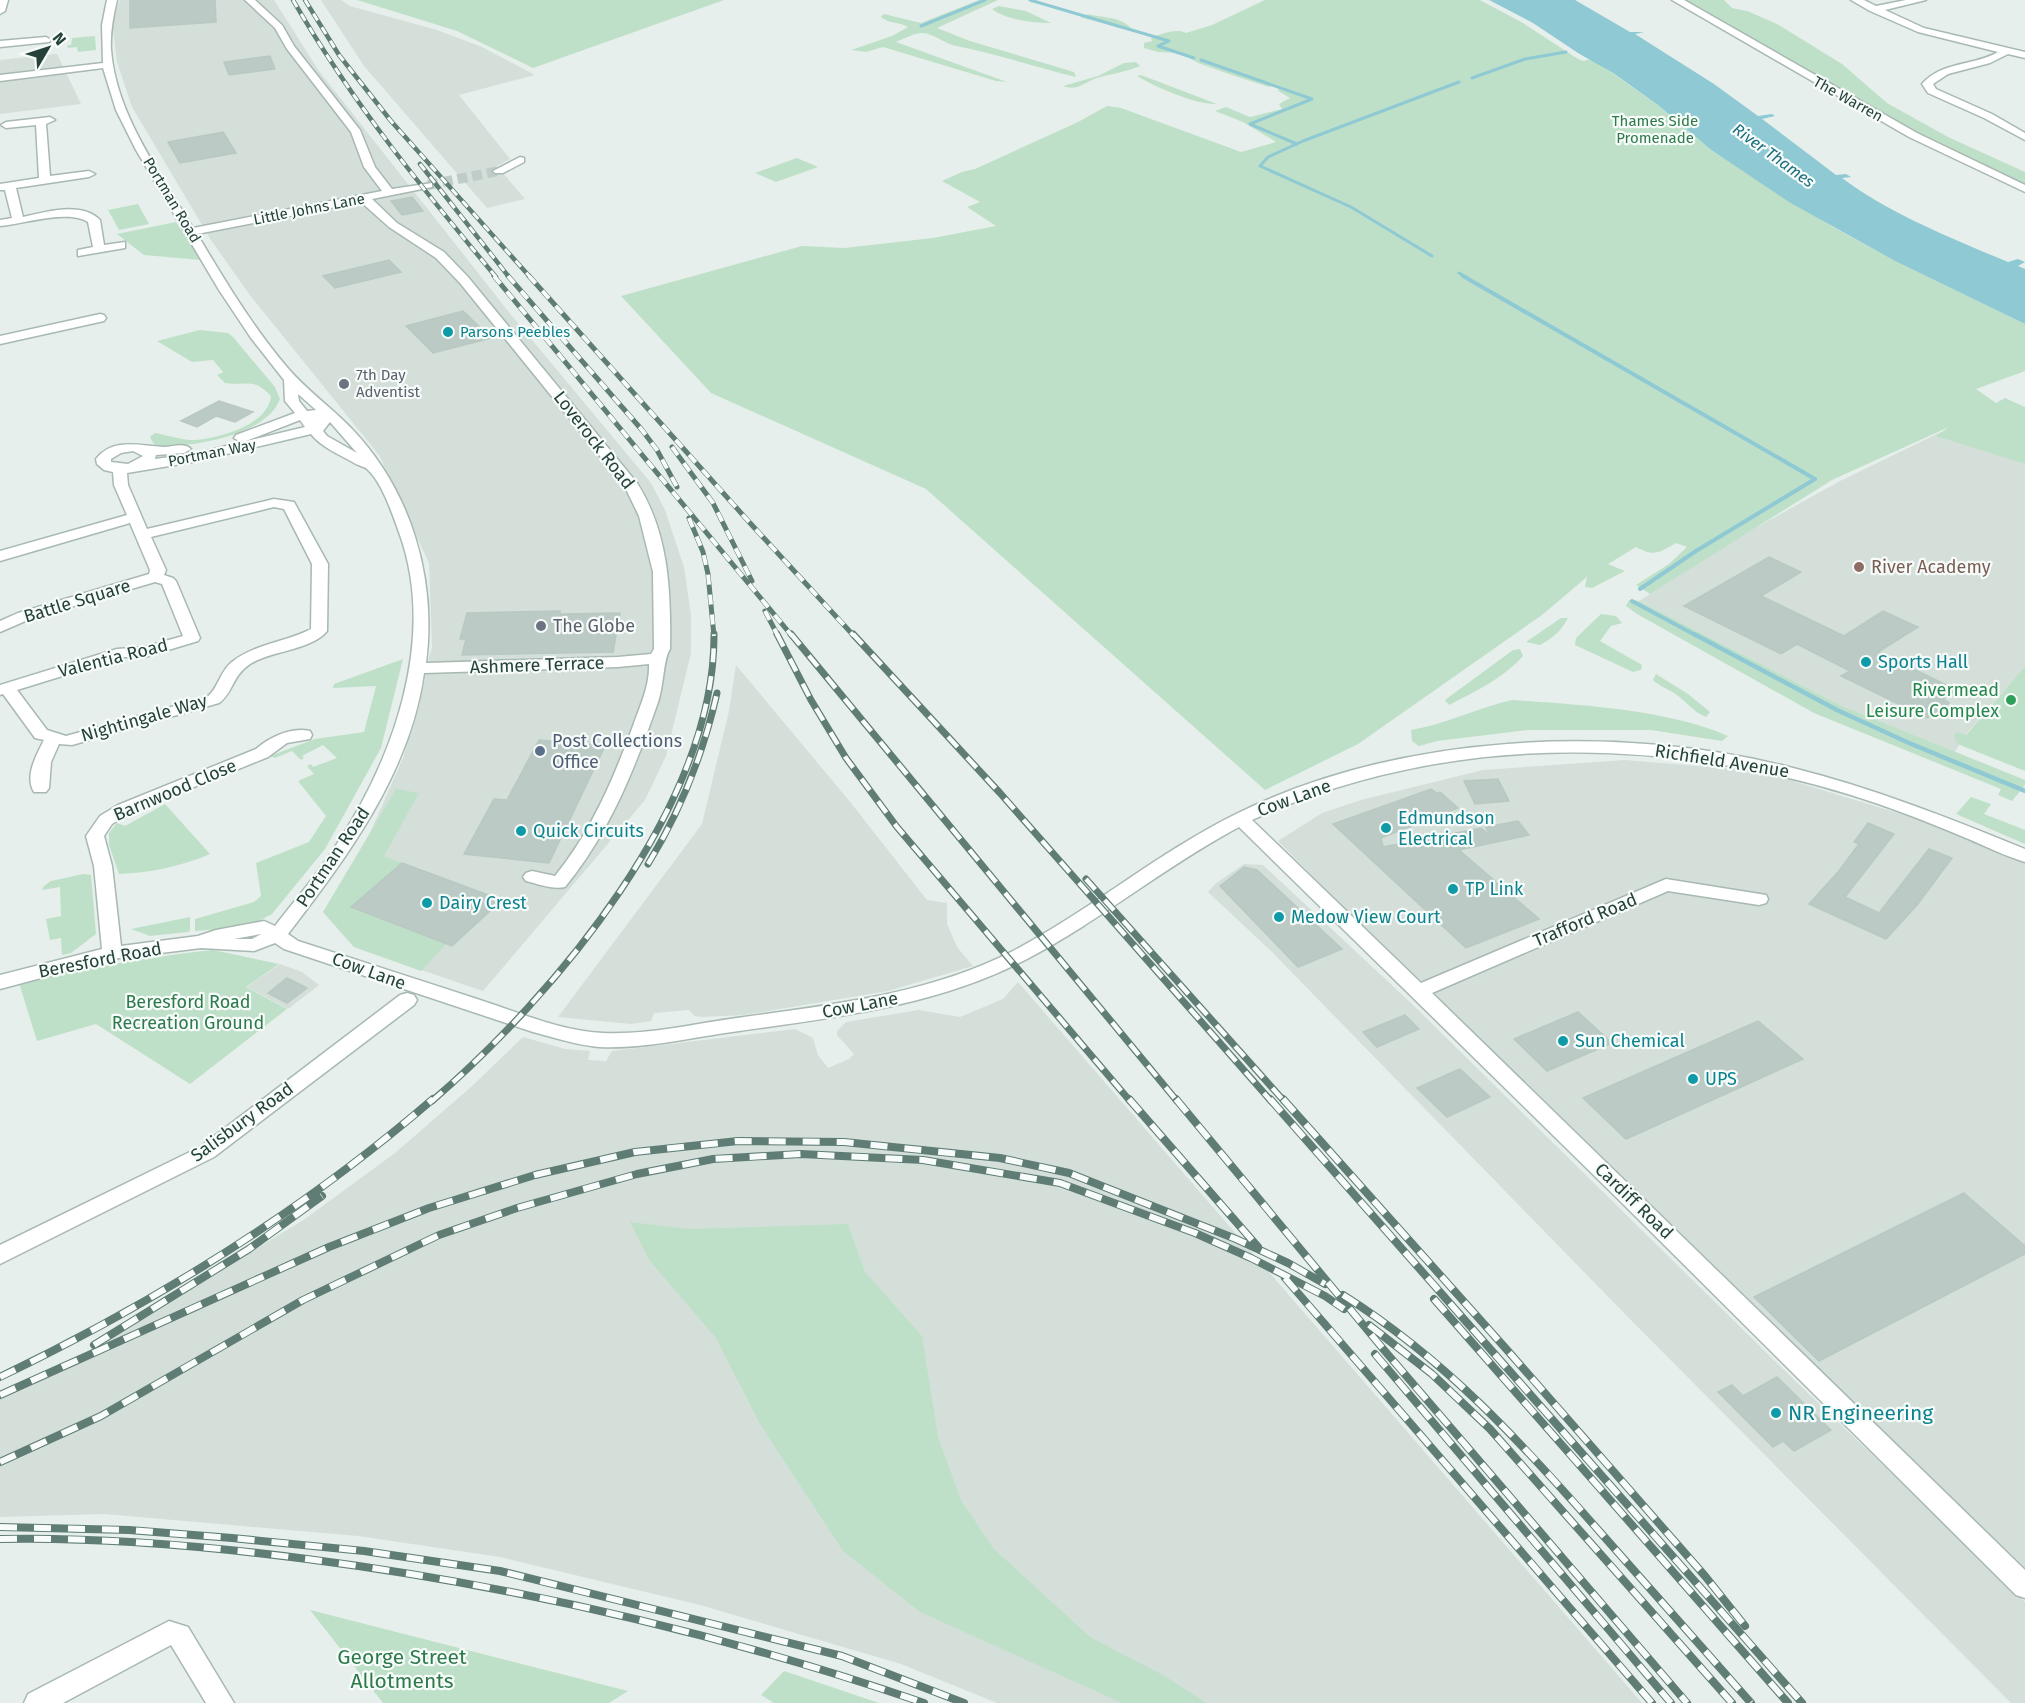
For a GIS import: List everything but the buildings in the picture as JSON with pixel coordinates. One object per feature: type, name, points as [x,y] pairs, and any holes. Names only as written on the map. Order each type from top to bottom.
[{"type":"street","points":[[0,12],[3,0]]},
{"type":"street","name":"Portman Road","points":[[112,0],[105,38],[107,65],[112,90],[125,121],[190,232],[247,322],[290,380],[359,447],[398,507],[416,562],[421,602],[418,668],[397,746],[370,804],[341,851],[278,935]]},
{"type":"street","points":[[250,0],[279,27],[290,47],[356,132],[370,167],[389,193]]},
{"type":"street","name":"The Warren","points":[[1677,0],[1913,135],[2025,189]]},
{"type":"street","points":[[1856,0],[1932,34],[2025,55]]},
{"type":"street","points":[[1873,9],[1921,0]]},
{"type":"street","points":[[0,44],[46,40]]},
{"type":"street","points":[[2006,51],[1997,58],[1954,68],[1933,76],[1927,84],[1932,91],[1988,116],[2025,138]]},
{"type":"street","points":[[0,78],[107,65]]},
{"type":"street","points":[[6,125],[46,121],[45,180]]},
{"type":"street","points":[[499,171],[520,160]]},
{"type":"street","points":[[18,220],[5,186],[89,174]]},
{"type":"street","name":"Little Johns Lane","points":[[190,232],[428,185]]},
{"type":"street","name":"Loverock Road","points":[[364,198],[393,225],[440,255],[465,279],[632,486],[646,516],[661,572],[662,649],[656,658],[658,670],[656,681],[625,773],[590,841],[574,867],[560,883],[532,878]]},
{"type":"street","points":[[0,223],[65,213],[92,217],[99,249]]},
{"type":"street","points":[[82,253],[121,245]]},
{"type":"street","points":[[0,340],[100,318]]},
{"type":"street","points":[[279,421],[292,401],[290,380]]},
{"type":"street","name":"Portman Road","points":[[292,401],[319,434],[373,469]]},
{"type":"street","name":"Portman Way","points":[[319,434],[286,437],[193,458],[121,469],[105,465],[103,462],[112,451],[126,447],[168,452],[247,436],[279,421],[302,414],[327,415]]},
{"type":"street","points":[[319,434],[327,415]]},
{"type":"street","points":[[137,466],[150,456],[147,450]]},
{"type":"street","points":[[121,469],[119,475],[121,485],[158,570],[155,577]]},
{"type":"street","name":"Nightingale Way","points":[[53,739],[66,741],[213,700],[220,694],[223,681],[237,664],[254,655],[307,640],[319,632],[320,564],[289,505],[274,503],[143,534]]},
{"type":"street","points":[[0,556],[136,517]]},
{"type":"street","name":"Battle Square","points":[[0,627],[24,616],[155,577]]},
{"type":"street","name":"Valentia Road","points":[[3,689],[123,652],[145,652],[192,638],[168,581],[155,577]]},
{"type":"street","name":"Ashmere Terrace","points":[[418,668],[618,662],[656,658]]},
{"type":"street","points":[[3,689],[32,725],[41,734],[53,739],[42,757],[39,768],[40,788]]},
{"type":"street","name":"Barnwood Close","points":[[112,954],[103,866],[95,836],[106,820],[124,809],[262,753],[271,744],[290,736],[304,735]]},
{"type":"street","name":"Richfield Avenue","points":[[1405,764],[1489,750],[1550,746],[1636,748],[1686,753],[1785,771],[1848,788],[1932,818],[2025,856]]},
{"type":"street","name":"Cow Lane","points":[[278,935],[291,945],[351,963],[418,989],[551,1030],[602,1040],[650,1037],[856,1006],[894,999],[969,978],[1022,953],[1192,845],[1240,818],[1304,792],[1405,764]]},
{"type":"street","name":"Cardiff Road","points":[[1240,818],[1624,1191],[2025,1587]]},
{"type":"street","name":"Trafford Road","points":[[1418,992],[1666,885],[1759,899]]},
{"type":"street","name":"Beresford Road","points":[[0,982],[112,954],[201,942],[254,945],[278,935]]},
{"type":"street","name":"Salisbury Road","points":[[0,1255],[207,1152],[407,1000]]},
{"type":"street","points":[[37,1703],[169,1633],[179,1635],[221,1703]]},
{"type":"shaded area","points":[[120,0],[274,0],[319,71],[508,311],[651,483],[665,510],[684,567],[691,615],[691,653],[666,756],[645,800],[483,991],[354,947],[323,912],[359,858],[403,758],[432,647],[429,563],[379,455],[249,294],[211,240],[132,107],[117,62],[112,22]]},
{"type":"shaded area","points":[[321,0],[341,0],[350,6],[437,30],[482,47],[535,75],[459,95],[510,159],[497,166],[525,199],[487,208],[364,66]]},
{"type":"shaded area","points":[[57,54],[81,104],[0,114],[0,60]]},
{"type":"shaded area","name":"River Academy","points":[[1941,432],[2025,459],[2025,666],[1965,735],[1955,752],[1842,706],[1639,601],[1739,537],[1840,481]]},
{"type":"shaded area","points":[[736,665],[851,803],[927,900],[947,903],[947,924],[957,947],[973,966],[888,991],[744,1015],[702,1017],[695,1016],[689,1010],[654,1013],[651,1021],[631,1024],[558,1017],[702,824],[729,711]]},
{"type":"shaded area","points":[[1625,760],[1760,771],[1944,827],[2025,858],[2025,1585],[1432,998],[1278,841],[1322,813],[1361,800],[1483,770]]},
{"type":"shaded area","points":[[1244,864],[1263,865],[1410,1002],[1783,1369],[2025,1602],[2025,1703],[2011,1703],[1625,1314],[1270,950],[1208,892],[1215,884]]},
{"type":"shaded area","points":[[280,964],[302,972],[319,985],[288,1009],[247,987]]},
{"type":"shaded area","points":[[1018,982],[1642,1703],[997,1703],[901,1664],[700,1605],[500,1557],[358,1536],[104,1514],[0,1517],[0,1397],[72,1361],[305,1219],[395,1153],[471,1087],[523,1037],[565,1049],[590,1051],[588,1060],[606,1061],[612,1051],[795,1029],[813,1038],[818,1055],[828,1068],[849,1059],[854,1054],[837,1035],[837,1031],[846,1022],[919,1010],[960,1017],[1003,999]]},
{"type":"green space","points":[[357,0],[724,0],[533,68],[457,31]]},
{"type":"green space","points":[[979,0],[998,0],[937,28],[970,41],[1074,72],[1076,77],[952,45],[926,33],[916,34],[896,42],[1007,82],[996,81],[883,47],[866,52],[851,50],[892,36],[908,27],[884,19],[881,17],[884,14],[921,23]]},
{"type":"green space","name":"Thames Side Promenade","points":[[1265,0],[1480,0],[1523,23],[1578,59],[1583,61],[1592,59],[1658,105],[1710,149],[1833,227],[1895,261],[2025,324],[2025,371],[1976,389],[1996,403],[2005,398],[2025,407],[2025,464],[1936,436],[1949,427],[1832,480],[1650,594],[1636,585],[1669,564],[1687,547],[1676,543],[1652,553],[1636,547],[1608,564],[1625,571],[1592,588],[1585,587],[1587,577],[1542,615],[1358,744],[1265,790],[926,489],[711,393],[621,296],[802,246],[844,248],[933,238],[996,226],[967,207],[980,202],[942,181],[975,169],[1078,122],[1107,106],[1121,108],[1241,152],[1276,142],[1243,122],[1215,111],[1226,107],[1250,117],[1282,109],[1279,104],[1290,98],[1277,90],[1283,88],[1276,85],[1269,87],[1232,75],[1198,63],[1181,53],[1158,52],[1144,48],[1144,43],[1152,41],[1151,38],[1173,31],[1186,33],[1212,25]]},
{"type":"green space","points":[[1676,0],[1724,0],[1732,8],[1747,11],[1777,24],[1842,64],[1887,103],[1948,137],[2025,172],[2025,186],[1917,134]]},
{"type":"green space","points":[[999,6],[1026,11],[1051,23],[1012,18],[992,9]]},
{"type":"green space","points":[[1088,14],[1115,19],[1130,27],[1127,30],[1080,17]]},
{"type":"green space","points":[[95,36],[96,50],[78,52],[77,47],[68,48],[67,45],[71,45],[72,38]]},
{"type":"green space","points":[[1136,62],[1140,66],[1094,79],[1083,85],[1063,86],[1098,76],[1124,63]]},
{"type":"green space","points":[[1141,75],[1217,104],[1198,102],[1176,94],[1137,76]]},
{"type":"green space","points":[[797,158],[818,167],[776,182],[755,173]]},
{"type":"green space","points":[[138,204],[149,224],[119,230],[108,210]]},
{"type":"green space","points":[[176,222],[201,260],[144,255],[117,234]]},
{"type":"green space","points":[[200,330],[228,333],[233,337],[275,387],[280,399],[272,412],[244,431],[206,442],[155,446],[150,437],[155,433],[191,440],[218,436],[253,422],[268,406],[271,396],[259,386],[225,383],[217,375],[223,372],[213,360],[192,362],[157,341]]},
{"type":"green space","points":[[1629,600],[1639,601],[1842,706],[2025,780],[2025,785],[2012,801],[1998,795],[2001,789],[1814,713],[1637,614],[1626,606]]},
{"type":"green space","points":[[1601,614],[1616,616],[1622,623],[1611,626],[1600,641],[1642,665],[1641,670],[1633,672],[1575,645],[1576,638]]},
{"type":"green space","points":[[1561,618],[1568,618],[1549,640],[1540,645],[1526,642]]},
{"type":"green space","points":[[1520,649],[1523,656],[1497,678],[1449,705],[1445,700],[1513,650]]},
{"type":"green space","points":[[403,659],[381,748],[325,849],[272,914],[256,922],[221,929],[195,931],[195,919],[254,902],[261,896],[256,863],[309,842],[326,816],[298,781],[314,774],[307,766],[311,764],[313,767],[337,758],[323,745],[302,756],[304,758],[301,760],[292,751],[275,758],[270,756],[315,739],[364,732],[376,686],[333,688],[334,684]]},
{"type":"green space","name":"Rivermead Leisure Complex","points":[[2025,666],[2025,771],[1960,745],[1956,742],[1954,735],[1956,732],[1966,735]]},
{"type":"green space","points":[[1656,674],[1688,694],[1710,712],[1706,717],[1697,712],[1653,680]]},
{"type":"green space","points":[[1512,700],[1594,706],[1650,714],[1703,727],[1728,736],[1722,741],[1651,730],[1529,730],[1437,741],[1419,746],[1412,741],[1411,730]]},
{"type":"green space","points":[[396,789],[419,793],[384,856],[402,863],[351,907],[446,944],[421,971],[354,947],[323,912]]},
{"type":"green space","points":[[1971,797],[1991,804],[1984,814],[2025,830],[2025,844],[1956,814]]},
{"type":"green space","points":[[165,804],[210,854],[166,868],[119,874],[109,845],[109,833],[117,823],[125,826]]},
{"type":"green space","points":[[83,874],[91,875],[96,934],[71,953],[62,955],[61,938],[50,940],[46,919],[61,916],[60,887],[42,890],[51,881]]},
{"type":"green space","points":[[190,917],[190,931],[188,932],[150,936],[131,929]]},
{"type":"green space","name":"Beresford Road Recreation Ground","points":[[213,950],[279,964],[246,987],[287,1009],[190,1084],[96,1024],[37,1041],[19,983],[67,972]]},
{"type":"green space","points":[[630,1222],[689,1229],[848,1224],[865,1272],[922,1336],[938,1437],[961,1500],[993,1548],[1090,1637],[1165,1676],[1206,1703],[1122,1703],[920,1612],[843,1551],[760,1424],[716,1338],[650,1261]]},
{"type":"green space","name":"George Street Allotments","points":[[310,1610],[628,1691],[609,1703],[383,1703]]},
{"type":"green space","points":[[784,1671],[879,1703],[774,1703],[761,1695]]},
{"type":"water","name":"River Thames","points":[[1489,0],[1575,0],[1630,32],[1644,32],[1635,34],[1714,84],[1758,116],[1772,114],[1775,116],[1762,119],[1836,175],[1846,174],[1851,177],[1842,178],[1861,191],[1901,215],[1965,244],[2008,262],[2018,259],[2025,262],[2018,266],[2025,269],[2025,324],[1895,261],[1789,202],[1710,149],[1658,105],[1613,73],[1533,23]]},
{"type":"waterway","points":[[921,26],[985,0]]},
{"type":"waterway","points":[[1030,0],[1169,41],[1158,46],[1194,58]]},
{"type":"waterway","points":[[1472,78],[1525,59],[1566,52]]},
{"type":"waterway","points":[[1201,60],[1312,99],[1250,124],[1297,144]]},
{"type":"waterway","points":[[1297,144],[1459,82]]},
{"type":"waterway","points":[[1297,144],[1268,157],[1260,166],[1351,207],[1432,256]]},
{"type":"waterway","points":[[1459,273],[1466,277]]},
{"type":"waterway","points":[[1463,276],[1815,479],[1696,551],[1640,589]]},
{"type":"waterway","points":[[1632,601],[1697,636]]},
{"type":"waterway","points":[[1694,634],[1837,710],[1909,743],[2025,791]]},
{"type":"tunnel","points":[[428,185],[499,171]]},
{"type":"railway","points":[[293,0],[363,109],[414,177],[496,277]]},
{"type":"railway","points":[[305,0],[339,55],[391,121],[530,277]]},
{"type":"railway","points":[[420,164],[509,277]]},
{"type":"railway","points":[[494,276],[792,636]]},
{"type":"railway","points":[[508,276],[642,430],[657,450],[677,487]]},
{"type":"railway","points":[[529,276],[854,636]]},
{"type":"railway","points":[[672,447],[713,503],[752,581]]},
{"type":"railway","points":[[689,518],[703,552],[708,574],[714,635]]},
{"type":"railway","points":[[765,611],[778,636]]},
{"type":"railway","points":[[777,634],[811,700],[846,758],[897,827],[1130,1101]]},
{"type":"railway","points":[[791,634],[1177,1101]]},
{"type":"railway","points":[[853,634],[1000,793],[1271,1101]]},
{"type":"railway","points":[[432,1101],[480,1057],[529,1007],[576,951],[620,892],[658,829],[688,764],[707,699],[714,635]]},
{"type":"railway","points":[[648,864],[690,782],[717,693]]},
{"type":"railway","points":[[1086,879],[1284,1101]]},
{"type":"railway","points":[[0,1377],[114,1318],[226,1252],[332,1179],[433,1099]]},
{"type":"railway","points":[[1129,1099],[1258,1247]]},
{"type":"railway","points":[[1176,1099],[1384,1350],[1687,1703]]},
{"type":"railway","points":[[1270,1099],[1802,1703]]},
{"type":"railway","points":[[1283,1099],[1508,1351],[1705,1576],[1745,1626]]},
{"type":"railway","points":[[0,1395],[329,1247],[429,1208],[535,1175],[635,1152],[738,1141],[844,1142],[1000,1158],[1069,1173],[1236,1239],[1288,1263],[1325,1284]]},
{"type":"railway","points":[[0,1462],[101,1416],[303,1300],[439,1235],[517,1208],[637,1174],[713,1159],[801,1154],[923,1160],[1060,1183],[1195,1233],[1251,1258],[1325,1296],[1344,1309]]},
{"type":"railway","points":[[94,1345],[249,1249],[322,1196]]},
{"type":"railway","points":[[1285,1278],[1652,1703]]},
{"type":"railway","points":[[1343,1295],[1415,1346],[1511,1434],[1751,1703]]},
{"type":"railway","points":[[1434,1299],[1788,1703]]},
{"type":"railway","points":[[1369,1325],[1432,1374],[1490,1429],[1732,1703]]},
{"type":"railway","points":[[1375,1354],[1671,1703]]},
{"type":"railway","points":[[0,1527],[129,1530],[232,1538],[364,1551],[500,1571],[842,1656],[964,1703]]},
{"type":"railway","points":[[0,1539],[77,1539],[192,1546],[307,1559],[464,1583],[542,1598],[696,1634],[772,1655],[924,1703]]},
{"type":"place","name":"Parsons Peebles","points":[[448,332]]},
{"type":"place","name":"7th Day Adventist","points":[[344,384]]},
{"type":"place","name":"River Academy","points":[[1859,567]]},
{"type":"place","name":"The Globe","points":[[541,626]]},
{"type":"place","name":"Sports Hall","points":[[1866,662]]},
{"type":"place","name":"Rivermead Leisure Complex","points":[[2011,700]]},
{"type":"place","name":"Post Collections Office","points":[[540,751]]},
{"type":"place","name":"Edmundson Electrical","points":[[1386,828]]},
{"type":"place","name":"Quick Circuits","points":[[521,831]]},
{"type":"place","name":"TP Link","points":[[1453,889]]},
{"type":"place","name":"Dairy Crest","points":[[427,903]]},
{"type":"place","name":"Medow View Court","points":[[1279,917]]},
{"type":"place","name":"Sun Chemical","points":[[1563,1041]]},
{"type":"place","name":"UPS","points":[[1693,1079]]},
{"type":"place","name":"NR Engineering","points":[[1776,1413]]}]
